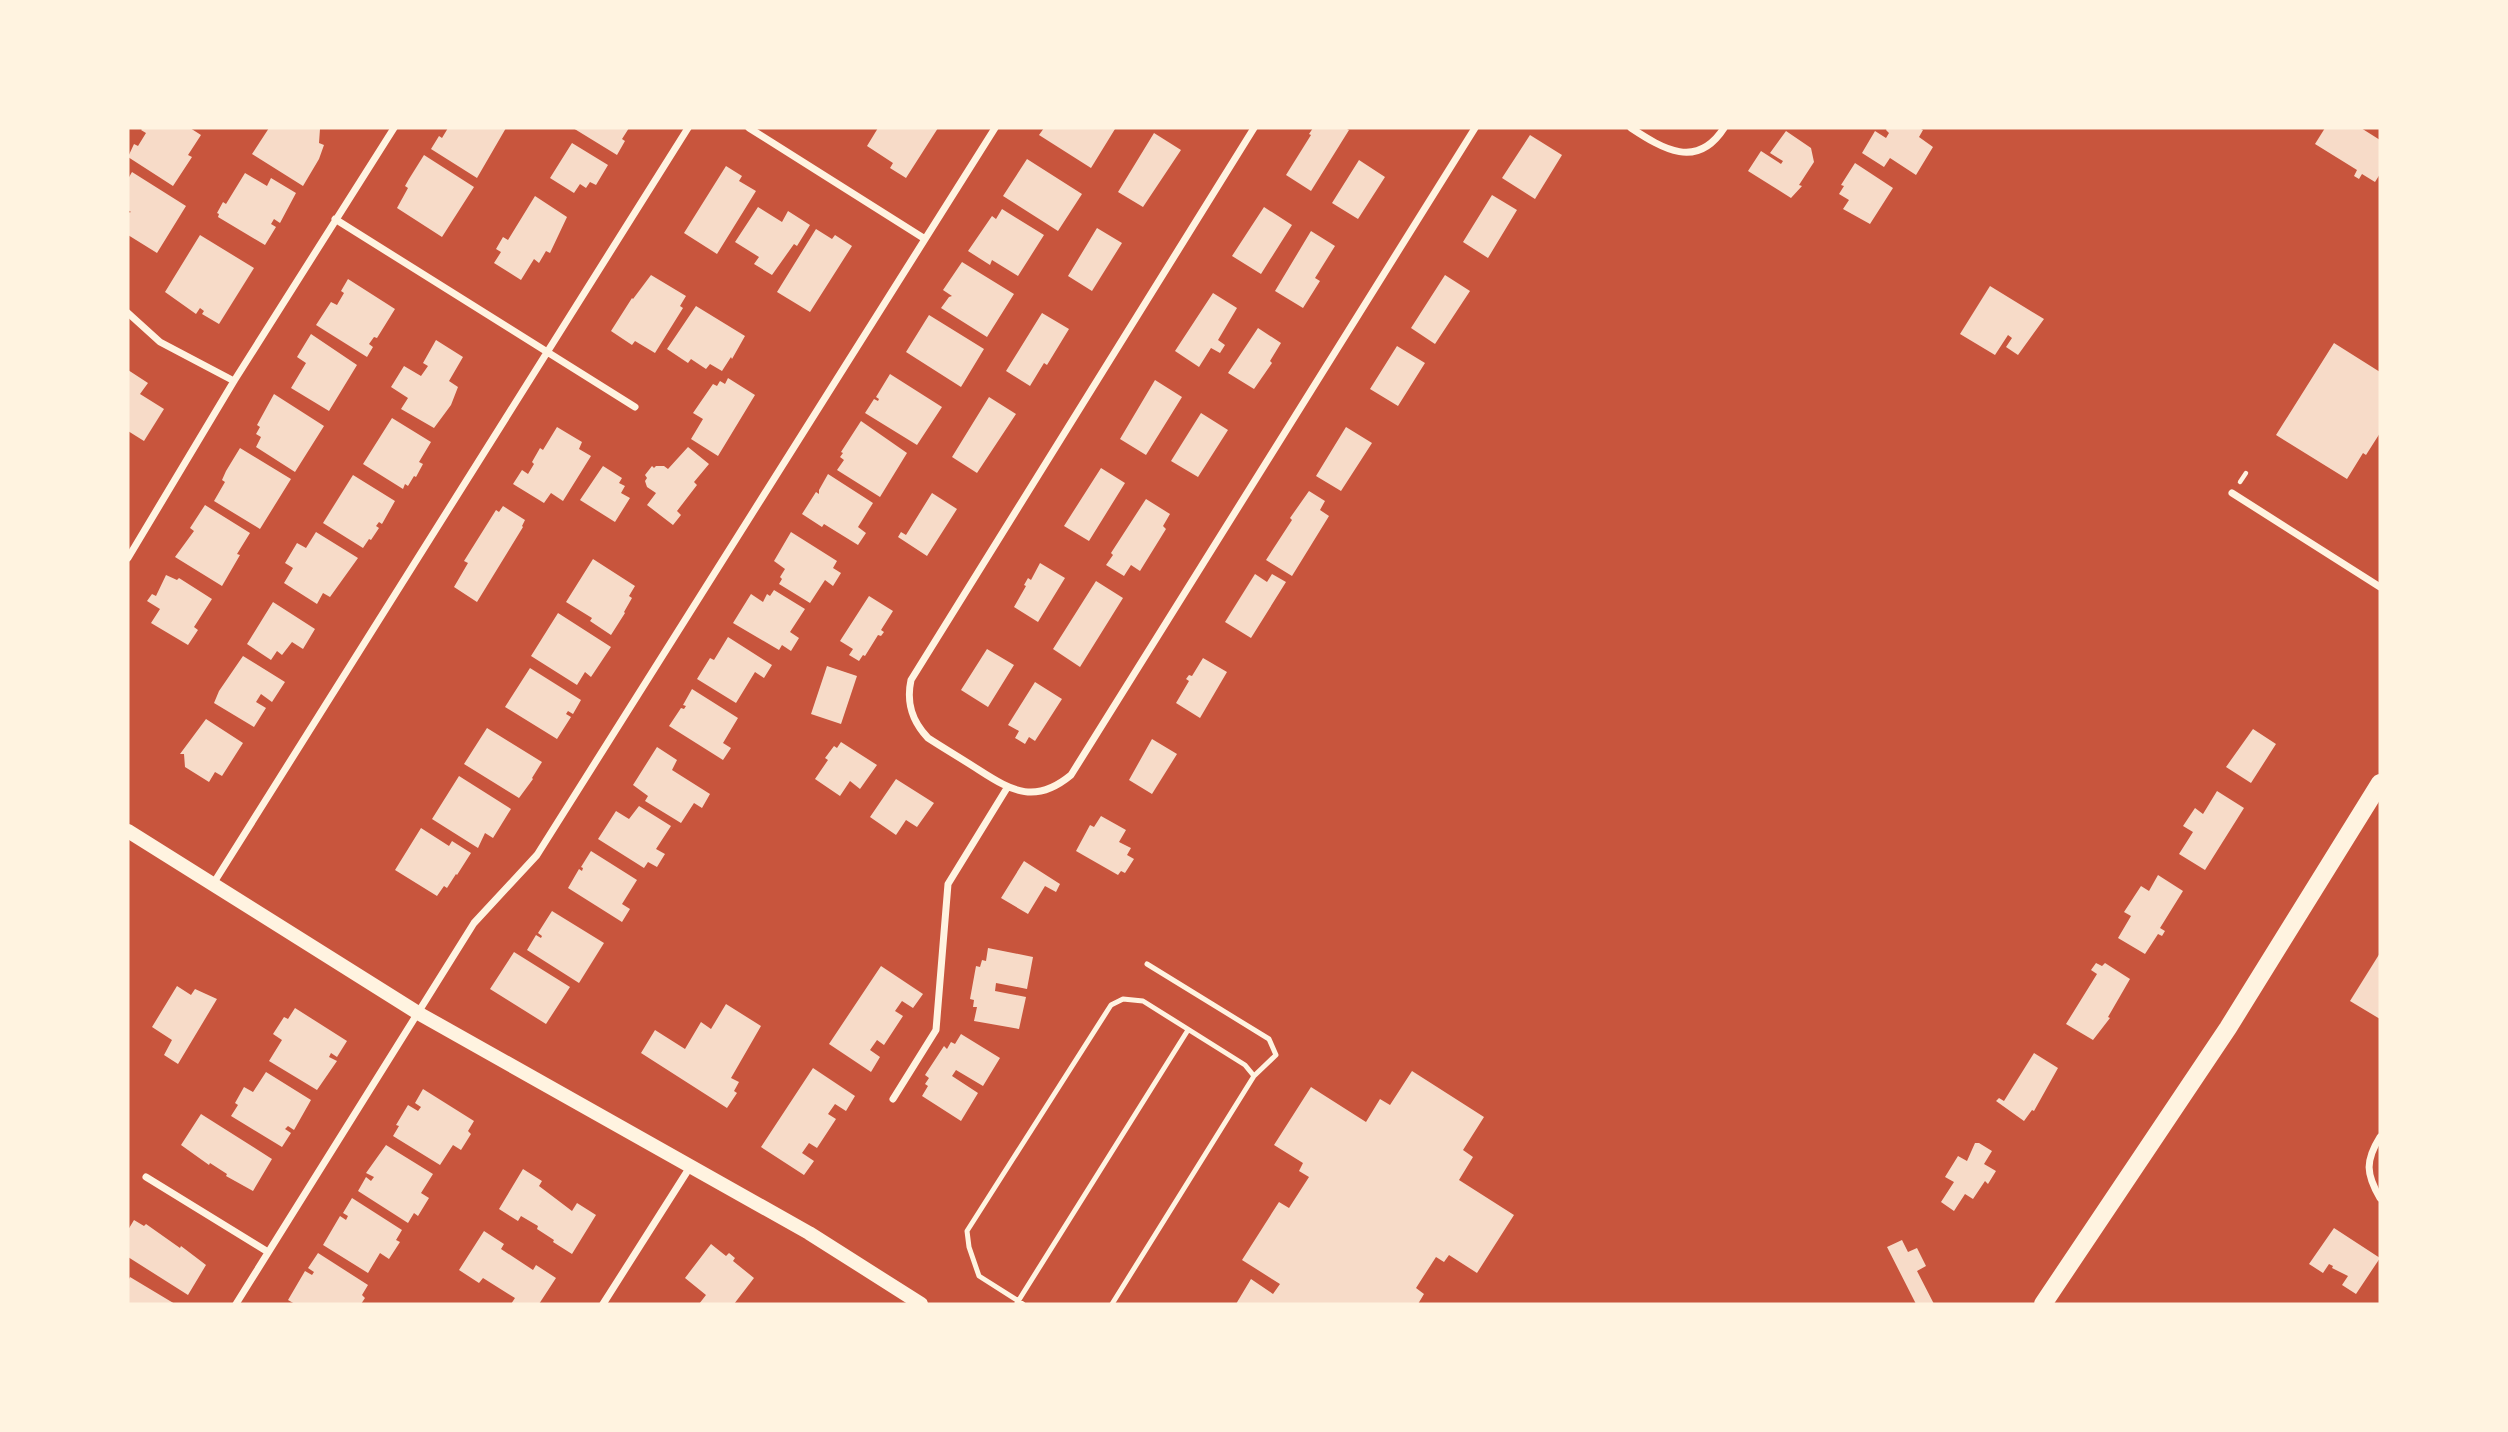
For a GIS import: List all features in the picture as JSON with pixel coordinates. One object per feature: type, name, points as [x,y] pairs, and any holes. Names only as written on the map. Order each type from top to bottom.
[{"type":"main road","points":[[2043,1304],[2228,1028],[2380,783]]},
{"type":"main road","points":[[128,831],[418,1013],[809,1233],[920,1304]]},
{"type":"street","points":[[128,558],[234,381],[394,128]]},
{"type":"street","points":[[212,885],[688,128]]},
{"type":"street","points":[[749,128],[925,239]]},
{"type":"street","points":[[236,1304],[474,923],[537,855],[995,128]]},
{"type":"street","points":[[1254,128],[911,680],[909,703],[919,728],[928,738],[1007,788],[1028,793],[1038,792],[1061,783],[1071,775],[1475,128]]},
{"type":"street","points":[[1631,128],[1667,150],[1679,153],[1701,149],[1719,136],[1724,128]]},
{"type":"street","points":[[335,219],[635,407]]},
{"type":"street","points":[[128,313],[160,341],[234,381]]},
{"type":"street","points":[[2232,493],[2380,587]]},
{"type":"street","points":[[893,1099],[936,1030],[948,884],[1007,788]]},
{"type":"street","points":[[2380,1137],[2369,1158],[2369,1178],[2380,1198]]},
{"type":"street","points":[[603,1304],[690,1167]]},
{"type":"street","points":[[146,1177],[268,1252]]},
{"type":"lane","points":[[1112,1304],[1254,1076],[1276,1055],[1269,1039],[1147,964]]},
{"type":"lane","points":[[1188,1030],[1019,1303],[979,1276],[969,1247],[967,1231],[1111,1005],[1123,999],[1143,1001],[1245,1065],[1254,1076]]},
{"type":"building","points":[[190,128],[201,135],[188,155],[192,157],[173,186],[128,157],[134,144],[138,146],[146,133],[141,130]]},
{"type":"building","points":[[269,128],[320,129],[319,143],[324,145],[303,186],[252,154]]},
{"type":"building","points":[[448,128],[506,128],[477,178],[431,149]]},
{"type":"building","points":[[573,128],[629,128],[617,155]]},
{"type":"building","points":[[878,128],[938,128],[906,178],[890,168],[893,163],[867,146]]},
{"type":"building","points":[[1044,128],[1115,129],[1091,168],[1039,135]]},
{"type":"building","points":[[1313,128],[1349,130],[1311,191],[1286,175]]},
{"type":"building","points":[[1887,128],[1923,130],[1919,137],[1933,147],[1916,175],[1890,158],[1884,167],[1862,153],[1875,131],[1886,138],[1889,133]]},
{"type":"building","points":[[2325,128],[2361,128],[2380,140],[2380,174],[2375,182],[2362,174],[2359,179],[2354,176],[2357,170],[2315,144]]},
{"type":"building","points":[[1786,131],[1811,148],[1814,162],[1799,185],[1802,186],[1791,198],[1748,171],[1761,151],[1781,164],[1783,161],[1770,153]]},
{"type":"building","points":[[1154,133],[1181,150],[1143,207],[1118,192]]},
{"type":"building","points":[[1530,135],[1562,155],[1535,199],[1502,178]]},
{"type":"building","points":[[572,143],[608,165],[596,185],[590,182],[586,188],[580,184],[574,193],[550,178]]},
{"type":"building","points":[[424,155],[474,187],[442,237],[397,208],[408,188],[405,186]]},
{"type":"building","points":[[1027,159],[1082,194],[1058,231],[1003,196]]},
{"type":"building","points":[[1359,160],[1385,177],[1358,219],[1332,203]]},
{"type":"building","points":[[1855,163],[1893,188],[1870,224],[1843,209],[1849,200],[1839,194],[1844,186],[1841,185]]},
{"type":"building","points":[[726,166],[742,176],[739,181],[756,191],[717,254],[684,233]]},
{"type":"building","points":[[132,172],[186,206],[157,253],[128,235],[128,213],[131,212],[128,210],[128,179]]},
{"type":"building","points":[[245,173],[267,186],[271,178],[296,193],[280,223],[274,219],[271,224],[276,227],[265,245],[218,217],[217,213],[223,202],[226,204]]},
{"type":"building","points":[[1492,195],[1517,210],[1488,258],[1463,242]]},
{"type":"building","points":[[535,196],[567,217],[550,253],[546,251],[539,263],[534,259],[521,280],[494,263],[501,252],[496,249],[503,237],[508,240]]},
{"type":"building","points":[[758,207],[782,222],[788,211],[810,225],[797,246],[794,244],[772,275],[754,264],[759,257],[735,242]]},
{"type":"building","points":[[1264,207],[1292,225],[1261,274],[1232,256]]},
{"type":"building","points":[[1002,209],[1044,235],[1018,276],[992,260],[990,265],[968,251],[992,216],[996,219]]},
{"type":"building","points":[[1097,228],[1122,243],[1092,291],[1068,276]]},
{"type":"building","points":[[816,229],[832,239],[835,235],[852,246],[810,312],[777,292]]},
{"type":"building","points":[[1311,231],[1335,246],[1315,278],[1320,281],[1303,308],[1275,291]]},
{"type":"building","points":[[200,235],[254,268],[219,324],[202,314],[204,311],[200,308],[196,314],[165,292]]},
{"type":"building","points":[[962,262],[1014,294],[987,337],[941,308],[952,296],[943,290]]},
{"type":"building","points":[[651,275],[686,296],[680,306],[683,308],[655,353],[635,341],[632,345],[611,331]]},
{"type":"building","points":[[1445,275],[1470,291],[1435,344],[1411,328]]},
{"type":"building","points":[[348,279],[395,309],[377,338],[374,337],[369,344],[373,347],[367,357],[316,325],[331,302],[337,305]]},
{"type":"building","points":[[1990,286],[2044,319],[2018,355],[2006,347],[2012,338],[2008,335],[1995,355],[1960,334]]},
{"type":"building","points":[[1213,293],[1237,308],[1218,340],[1225,345],[1220,353],[1211,348],[1199,367],[1175,351]]},
{"type":"building","points":[[696,306],[745,336],[722,371],[710,364],[706,369],[691,359],[688,363],[667,349]]},
{"type":"building","points":[[1042,313],[1069,329],[1047,365],[1044,363],[1030,386],[1006,371]]},
{"type":"building","points":[[929,315],[984,349],[961,387],[906,352]]},
{"type":"building","points":[[1258,328],[1281,343],[1270,361],[1272,363],[1254,389],[1228,373]]},
{"type":"building","points":[[311,334],[357,365],[329,411],[291,388],[306,363],[297,357]]},
{"type":"building","points":[[436,340],[463,357],[449,381],[458,387],[451,405],[434,428],[401,409],[408,398],[391,387],[404,366],[421,376],[428,366],[423,363]]},
{"type":"building","points":[[2334,343],[2380,372],[2380,433],[2366,455],[2363,453],[2347,479],[2276,435]]},
{"type":"building","points":[[1397,346],[1425,363],[1398,406],[1370,389]]},
{"type":"building","points":[[128,370],[148,383],[140,394],[164,409],[144,441],[128,431]]},
{"type":"building","points":[[890,374],[942,407],[917,445],[865,413],[874,399],[878,401],[876,397]]},
{"type":"building","points":[[728,378],[755,395],[718,456],[691,439],[703,419],[693,413],[713,384],[717,386],[720,381],[725,384]]},
{"type":"building","points":[[1155,380],[1182,397],[1146,455],[1120,439]]},
{"type":"building","points":[[274,394],[324,426],[295,472],[256,447],[261,437],[256,434],[260,427],[257,425]]},
{"type":"building","points":[[989,397],[1016,414],[977,473],[952,457]]},
{"type":"building","points":[[1201,413],[1228,430],[1198,477],[1171,461]]},
{"type":"building","points":[[392,418],[431,442],[419,462],[423,464],[416,477],[414,476],[408,486],[405,484],[403,489],[363,464]]},
{"type":"building","points":[[861,421],[907,453],[880,497],[837,470],[844,460],[840,457],[843,453],[841,452]]},
{"type":"building","points":[[557,427],[582,442],[579,449],[591,456],[563,501],[551,493],[544,503],[513,484],[522,470],[528,474],[540,448],[543,450]]},
{"type":"building","points":[[1346,427],[1372,443],[1341,491],[1316,476]]},
{"type":"building","points":[[688,447],[709,464],[694,482],[697,485],[677,511],[681,515],[673,525],[647,505],[656,493],[647,487],[645,475],[652,466],[664,466],[668,469]]},
{"type":"building","points":[[240,448],[291,479],[260,529],[214,501],[225,482],[222,480],[226,471]]},
{"type":"building","points":[[603,466],[622,478],[619,483],[625,486],[621,493],[630,498],[615,522],[580,500]]},
{"type":"building","points":[[1101,468],[1125,483],[1089,541],[1064,526]]},
{"type":"building","points":[[828,474],[873,503],[858,527],[866,533],[858,545],[802,514],[816,492],[819,494]]},
{"type":"building","points":[[353,475],[395,501],[382,524],[379,522],[376,526],[379,528],[363,548],[323,523]]},
{"type":"building","points":[[1309,491],[1325,501],[1320,510],[1329,516],[1292,576],[1266,560]]},
{"type":"building","points":[[932,493],[957,509],[927,556],[898,537],[901,532],[906,535]]},
{"type":"building","points":[[1146,499],[1170,514],[1163,526],[1166,529],[1140,571],[1131,565],[1124,576],[1106,565]]},
{"type":"building","points":[[205,505],[250,533],[222,586],[175,557],[194,531],[190,528]]},
{"type":"building","points":[[503,506],[525,520],[477,602],[454,587],[468,563],[464,561],[496,510],[499,512]]},
{"type":"building","points":[[316,532],[358,558],[330,597],[323,593],[317,604],[284,583],[293,568],[285,563],[297,543],[306,548]]},
{"type":"building","points":[[791,532],[837,561],[833,568],[841,573],[833,586],[825,580],[810,603],[779,584],[785,569],[774,561]]},
{"type":"building","points":[[593,559],[635,586],[629,596],[632,598],[625,613],[611,635],[590,621],[592,618],[566,602]]},
{"type":"building","points":[[1040,563],[1065,578],[1038,622],[1014,607],[1028,578],[1031,580]]},
{"type":"building","points":[[1255,574],[1267,582],[1272,574],[1286,582],[1251,638],[1225,622]]},
{"type":"building","points":[[166,575],[177,580],[179,578],[212,599],[194,627],[198,630],[188,645],[151,623],[160,609],[147,601],[152,594],[156,596]]},
{"type":"building","points":[[1096,581],[1123,598],[1080,667],[1053,649]]},
{"type":"building","points":[[774,590],[805,609],[790,632],[799,638],[791,651],[782,645],[779,650],[733,623],[751,594],[763,602],[767,594],[770,596]]},
{"type":"building","points":[[869,596],[893,611],[881,630],[884,632],[881,636],[878,635],[859,661],[849,655],[853,649],[840,641]]},
{"type":"building","points":[[273,602],[315,629],[303,649],[292,642],[282,655],[277,651],[271,660],[247,644]]},
{"type":"building","points":[[558,613],[611,647],[591,677],[585,672],[577,685],[531,656]]},
{"type":"building","points":[[728,637],[772,665],[764,678],[755,672],[736,703],[697,679],[710,658],[714,660]]},
{"type":"building","points":[[987,649],[1014,665],[988,707],[961,690]]},
{"type":"building","points":[[243,656],[285,682],[272,702],[261,694],[256,702],[266,708],[254,727],[214,703]]},
{"type":"building","points":[[1203,658],[1227,672],[1200,718],[1176,703],[1189,681],[1186,679],[1189,675],[1192,676]]},
{"type":"building","points":[[827,666],[857,676],[841,724],[811,714]]},
{"type":"building","points":[[530,668],[581,700],[573,714],[568,711],[566,714],[571,717],[557,739],[505,707]]},
{"type":"building","points":[[1035,682],[1062,699],[1035,741],[1029,737],[1025,744],[1015,738],[1019,731],[1008,725]]},
{"type":"building","points":[[692,689],[738,718],[723,743],[731,748],[723,760],[669,726],[681,708],[686,706],[683,705]]},
{"type":"building","points":[[206,719],[243,743],[222,776],[215,772],[209,782],[185,767],[184,754],[180,754]]},
{"type":"building","points":[[487,728],[542,762],[519,798],[464,764]]},
{"type":"building","points":[[2253,729],[2276,744],[2251,783],[2226,767]]},
{"type":"building","points":[[1152,739],[1177,754],[1152,794],[1129,780]]},
{"type":"building","points":[[841,742],[877,765],[860,789],[850,781],[840,796],[815,779],[828,760],[825,758],[834,746],[837,748]]},
{"type":"building","points":[[657,747],[677,760],[672,770],[710,794],[702,808],[694,803],[681,823],[645,801],[648,796],[633,785]]},
{"type":"building","points":[[459,776],[511,809],[493,838],[485,833],[478,848],[432,819]]},
{"type":"building","points":[[896,779],[934,803],[917,827],[906,820],[896,835],[870,817]]},
{"type":"building","points":[[2217,791],[2244,808],[2205,870],[2179,854],[2193,832],[2183,826],[2195,808],[2203,814]]},
{"type":"building","points":[[639,806],[671,826],[656,849],[665,854],[657,867],[648,862],[644,868],[598,839],[616,811],[629,819]]},
{"type":"building","points":[[1101,816],[1126,830],[1119,842],[1131,848],[1127,855],[1134,859],[1125,873],[1121,871],[1118,875],[1076,851],[1090,825],[1094,827]]},
{"type":"building","points":[[421,828],[449,846],[452,841],[471,853],[447,888],[444,886],[437,896],[395,870]]},
{"type":"building","points":[[591,851],[637,880],[622,904],[630,909],[622,922],[568,888],[579,869],[582,871],[581,867]]},
{"type":"building","points":[[1024,861],[1060,884],[1056,892],[1045,886],[1028,914],[1001,898]]},
{"type":"building","points":[[2158,875],[2183,891],[2160,928],[2165,931],[2162,936],[2158,934],[2145,954],[2118,938],[2131,916],[2124,912],[2141,886],[2149,891]]},
{"type":"building","points":[[552,911],[604,943],[579,983],[527,950],[536,935],[541,938],[538,933]]},
{"type":"building","points":[[988,948],[1033,957],[1027,989],[996,983],[995,991],[1026,997],[1019,1029],[974,1021],[977,1007],[973,1007],[974,1000],[970,999],[976,966],[980,967],[982,960],[986,961]]},
{"type":"building","points":[[514,952],[570,987],[546,1024],[490,989]]},
{"type":"building","points":[[2380,953],[2380,1019],[2350,1001]]},
{"type":"building","points":[[2096,963],[2102,966],[2105,963],[2130,979],[2108,1017],[2110,1018],[2093,1040],[2066,1024],[2097,974],[2091,970]]},
{"type":"building","points":[[881,966],[923,994],[913,1008],[902,1001],[895,1011],[903,1016],[884,1045],[877,1040],[870,1050],[880,1057],[871,1072],[829,1044]]},
{"type":"building","points":[[177,986],[191,995],[195,989],[217,999],[178,1064],[164,1055],[172,1040],[152,1027]]},
{"type":"building","points":[[726,1004],[761,1026],[731,1078],[739,1082],[734,1091],[737,1093],[727,1108],[641,1053],[655,1030],[685,1049],[701,1022],[711,1029]]},
{"type":"building","points":[[295,1008],[347,1041],[337,1057],[331,1053],[329,1057],[337,1061],[317,1090],[269,1061],[282,1040],[273,1034],[284,1017],[288,1019]]},
{"type":"building","points":[[961,1034],[1000,1058],[983,1086],[956,1070],[952,1076],[978,1093],[961,1121],[922,1096],[928,1086],[925,1084],[929,1078],[925,1075],[944,1046],[947,1049],[951,1042],[955,1044]]},
{"type":"building","points":[[2034,1053],[2058,1068],[2034,1111],[2032,1110],[2024,1121],[1996,1101],[1999,1098],[2004,1101]]},
{"type":"building","points":[[813,1068],[855,1096],[846,1111],[835,1104],[828,1114],[836,1119],[817,1148],[809,1143],[802,1153],[814,1161],[804,1175],[761,1147]]},
{"type":"building","points":[[1412,1071],[1484,1117],[1463,1150],[1473,1157],[1459,1180],[1514,1215],[1477,1273],[1449,1255],[1444,1262],[1436,1257],[1416,1288],[1424,1294],[1418,1304],[1236,1304],[1251,1279],[1273,1294],[1280,1284],[1242,1260],[1279,1202],[1289,1208],[1309,1177],[1299,1171],[1303,1163],[1274,1145],[1311,1087],[1366,1122],[1380,1099],[1390,1105]]},
{"type":"building","points":[[266,1072],[311,1100],[294,1130],[288,1126],[285,1129],[291,1133],[282,1147],[231,1116],[244,1087],[253,1092]]},
{"type":"building","points":[[423,1089],[474,1121],[468,1131],[471,1134],[461,1150],[453,1145],[440,1165],[393,1136],[408,1105],[418,1111],[421,1107],[415,1103]]},
{"type":"building","points":[[201,1114],[272,1159],[253,1191],[181,1145]]},
{"type":"building","points":[[1975,1143],[1992,1151],[1984,1164],[1996,1171],[1988,1184],[1985,1181],[1973,1199],[1965,1194],[1954,1211],[1941,1202],[1954,1182],[1945,1177],[1958,1156],[1967,1161]]},
{"type":"building","points":[[386,1145],[433,1174],[421,1193],[429,1198],[418,1216],[414,1213],[408,1223],[358,1191],[366,1177],[371,1181],[374,1177],[366,1173]]},
{"type":"building","points":[[523,1169],[542,1181],[539,1186],[572,1211],[577,1203],[596,1215],[572,1254],[537,1229],[538,1226],[521,1216],[518,1221],[499,1209]]},
{"type":"building","points":[[352,1198],[402,1230],[396,1240],[400,1242],[389,1259],[380,1253],[368,1273],[323,1245],[340,1216],[346,1220],[348,1216],[343,1213]]},
{"type":"building","points":[[134,1220],[144,1226],[146,1224],[206,1265],[188,1295],[128,1257],[128,1230]]},
{"type":"building","points":[[2334,1228],[2380,1258],[2356,1294],[2342,1285],[2348,1276],[2332,1268],[2333,1266],[2329,1264],[2323,1273],[2309,1264]]},
{"type":"building","points":[[484,1231],[504,1244],[501,1249],[533,1270],[536,1265],[556,1278],[539,1304],[511,1304],[515,1298],[483,1278],[479,1283],[459,1270]]},
{"type":"building","points":[[1902,1240],[1908,1252],[1917,1248],[1926,1266],[1917,1271],[1934,1304],[1916,1304],[1887,1247]]},
{"type":"building","points":[[711,1244],[726,1256],[729,1253],[735,1258],[733,1261],[754,1278],[734,1304],[699,1304],[706,1295],[685,1278]]},
{"type":"building","points":[[318,1253],[368,1285],[362,1295],[365,1298],[361,1304],[295,1304],[288,1300],[305,1271],[312,1275],[314,1272],[308,1268]]},
{"type":"building","points":[[130,1277],[175,1304],[128,1304]]}]
